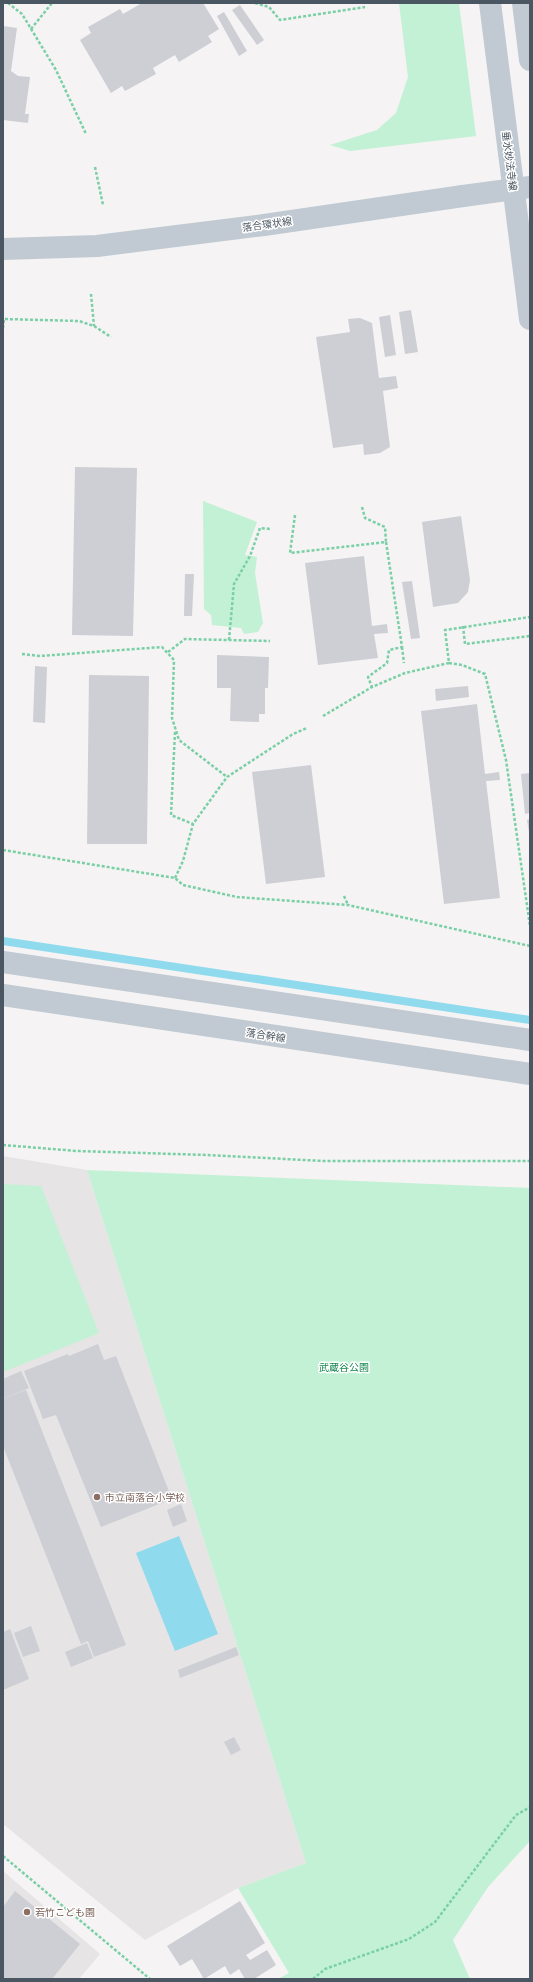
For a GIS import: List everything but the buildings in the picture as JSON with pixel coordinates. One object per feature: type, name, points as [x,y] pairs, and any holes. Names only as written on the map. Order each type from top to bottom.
[{"type":"street","name":"垂水妙法寺線","points":[[490,3],[530,319]]},
{"type":"street","points":[[523,3],[530,60]]},
{"type":"street","name":"落合環状線","points":[[3,249],[97,246],[264,225],[530,187]]},
{"type":"street","points":[[3,962],[530,1040]]},
{"type":"street","name":"落合幹線","points":[[3,995],[530,1074]]},
{"type":"path","points":[[8,3],[22,14],[56,70],[86,134]]},
{"type":"path","points":[[31,29],[52,3]]},
{"type":"path","points":[[255,3],[269,7],[280,20],[365,7]]},
{"type":"path","points":[[95,167],[103,205]]},
{"type":"path","points":[[91,294],[94,326]]},
{"type":"path","points":[[3,328],[4,320],[79,321],[94,326],[111,337]]},
{"type":"path","points":[[362,507],[365,518],[385,527],[404,663]]},
{"type":"path","points":[[295,515],[290,553],[386,542]]},
{"type":"path","points":[[229,640],[234,584],[250,556],[260,528],[271,530]]},
{"type":"path","points":[[449,664],[445,630],[463,626],[530,617]]},
{"type":"path","points":[[463,626],[465,644],[530,636]]},
{"type":"path","points":[[168,652],[185,639],[270,641]]},
{"type":"path","points":[[22,654],[40,656],[162,647],[174,660],[172,718],[179,740],[228,777]]},
{"type":"path","points":[[372,687],[368,676],[387,663],[389,650],[402,647]]},
{"type":"path","points":[[323,716],[372,687],[406,673],[449,664],[462,665],[485,674],[506,760],[530,926]]},
{"type":"path","points":[[175,878],[183,861],[193,824],[228,777],[293,734],[307,728]]},
{"type":"path","points":[[175,730],[171,815],[193,824]]},
{"type":"path","points":[[3,850],[175,878],[183,885],[238,896],[348,906],[530,946]]},
{"type":"path","points":[[344,896],[348,906]]},
{"type":"path","points":[[3,1145],[77,1151],[207,1155],[324,1161],[530,1161]]},
{"type":"path","points":[[313,1979],[325,1969],[409,1939],[434,1922],[516,1815],[530,1807]]},
{"type":"path","points":[[3,1856],[150,1979]]},
{"type":"shaded area","name":"市立南落合小学校","points":[[3,1156],[87,1170],[306,1863],[238,1888],[145,1940],[3,1824]]},
{"type":"shaded area","name":"若竹こども園","points":[[3,1871],[100,1954],[79,1979],[3,1979]]},
{"type":"green space","points":[[399,3],[459,3],[476,136],[350,151],[330,145],[377,130],[396,113],[408,77]]},
{"type":"green space","points":[[203,501],[257,522],[245,555],[257,557],[255,573],[263,623],[258,632],[244,634],[241,628],[212,625],[211,615],[204,609]]},
{"type":"green space","name":"武蔵谷公園","points":[[87,1170],[530,1188],[530,1841],[488,1887],[453,1940],[470,1979],[278,1979],[289,1973],[238,1888],[306,1863]]},
{"type":"green space","points":[[3,1184],[41,1186],[99,1333],[3,1372]]},
{"type":"water","points":[[179,1536],[218,1634],[175,1651],[136,1553]]},
{"type":"waterway","points":[[3,941],[530,1020]]},
{"type":"place","name":"市立南落合小学校","points":[[97,1497]]},
{"type":"place","name":"若竹こども園","points":[[27,1912]]}]
